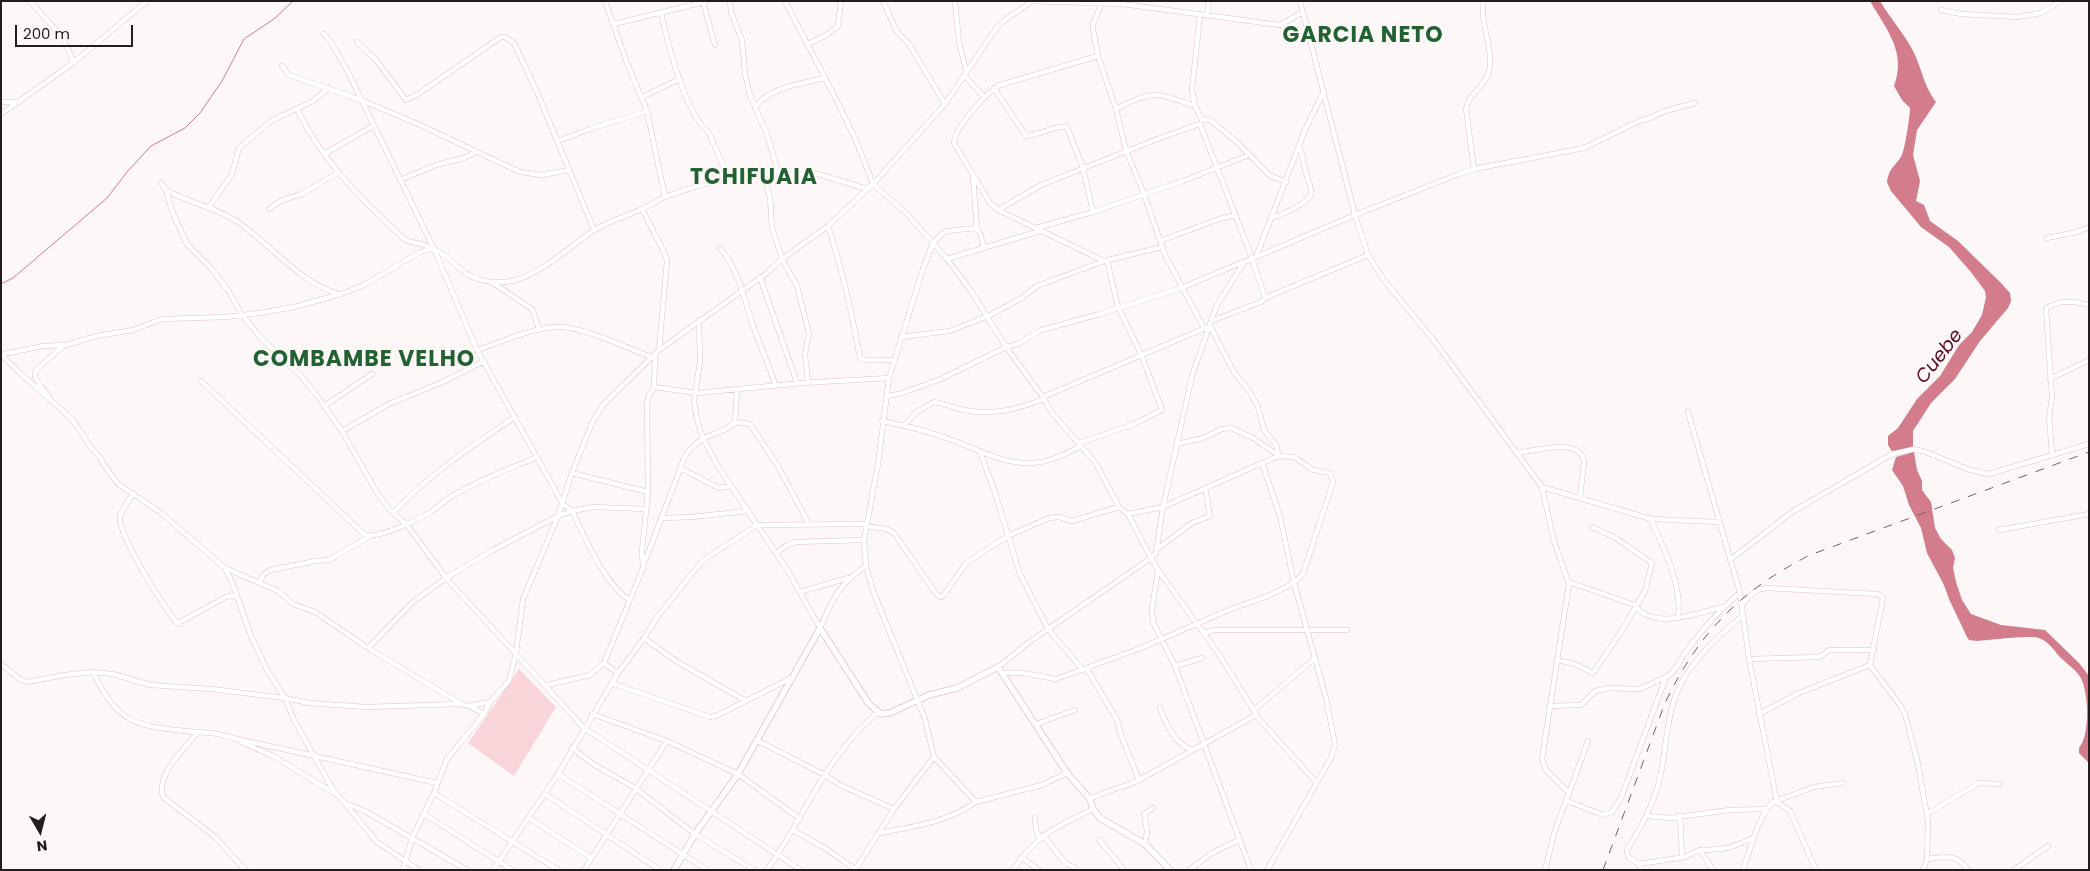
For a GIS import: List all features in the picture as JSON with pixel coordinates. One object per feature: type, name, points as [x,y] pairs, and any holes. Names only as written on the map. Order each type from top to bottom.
[{"type":"street","points":[[30,1],[56,30],[70,52],[73,63]]},
{"type":"street","points":[[1,114],[73,63],[147,1]]},
{"type":"street","points":[[605,1],[627,64],[647,111],[665,197]]},
{"type":"street","points":[[730,1],[731,12],[742,40],[745,73],[750,96],[767,134],[779,175]]},
{"type":"street","points":[[785,1],[857,143],[873,184],[908,215],[947,259],[988,316],[1052,413],[1095,462],[1119,507],[1128,514],[1158,570],[1204,633],[1255,712],[1316,782]]},
{"type":"street","points":[[807,44],[825,36],[838,26],[841,1]]},
{"type":"street","points":[[883,1],[893,26],[909,44],[944,104]]},
{"type":"street","points":[[955,1],[959,42],[965,73],[984,97]]},
{"type":"street","points":[[1207,16],[1209,1]]},
{"type":"street","points":[[1300,1],[1355,215],[1368,255],[1383,279],[1432,338],[1542,487],[1554,541],[1569,584],[1542,762],[1546,770],[1570,793]]},
{"type":"street","points":[[1474,169],[1466,109],[1467,102],[1489,74],[1490,62],[1483,1]]},
{"type":"street","points":[[1941,10],[1961,14],[2018,17],[2041,13],[2061,1]]},
{"type":"street","points":[[614,24],[706,2],[715,45]]},
{"type":"street","points":[[403,870],[412,838],[434,793],[447,759],[484,714],[490,702],[509,681],[516,653],[523,599],[563,504],[572,473],[592,423],[603,406],[655,354],[828,226],[873,184],[944,104],[997,27],[1006,18],[1033,2],[1101,5],[1122,3],[1280,25],[1295,28],[1310,37]]},
{"type":"street","points":[[1101,5],[1093,24],[1098,56],[1116,109],[1126,150],[1144,194],[1161,244],[1181,288],[1204,328]]},
{"type":"street","points":[[1280,25],[1302,12]]},
{"type":"street","points":[[661,13],[668,45],[691,110],[703,128],[710,133],[729,179]]},
{"type":"street","points":[[1200,15],[1192,90],[1195,106],[1217,167],[1254,257],[1265,298]]},
{"type":"street","points":[[324,34],[332,42],[348,72],[400,180],[477,350],[563,504],[572,511],[608,578],[618,591],[629,600]]},
{"type":"street","points":[[357,42],[377,61],[406,100],[418,94],[501,37],[511,39],[534,83],[594,230]]},
{"type":"street","points":[[1098,56],[994,88],[984,97],[956,134],[954,140],[973,176],[990,203],[998,210],[1106,260]]},
{"type":"street","points":[[282,66],[290,75],[361,100],[528,174],[542,175],[569,170]]},
{"type":"street","points":[[756,108],[763,98],[770,94],[791,86],[825,78]]},
{"type":"street","points":[[642,97],[680,79]]},
{"type":"street","points":[[209,207],[232,174],[239,148],[271,121],[298,110],[329,88]]},
{"type":"street","points":[[994,88],[1026,136],[1042,133],[1063,125],[1067,127],[1083,168],[1093,212]]},
{"type":"street","points":[[1254,257],[1299,146],[1324,91]]},
{"type":"street","points":[[1116,109],[1137,97],[1154,94],[1195,106]]},
{"type":"street","points":[[1,102],[19,102]]},
{"type":"street","points":[[886,396],[899,394],[942,379],[1006,346],[1018,344],[1041,330],[1181,288],[1355,215],[1474,169],[1584,148],[1639,121],[1665,111],[1695,103]]},
{"type":"street","points":[[298,110],[308,131],[338,172],[362,199],[405,240],[424,243],[446,256],[464,273],[493,283],[532,309],[537,319],[538,329]]},
{"type":"street","points":[[558,142],[590,129],[647,111]]},
{"type":"street","points":[[998,210],[1041,185],[1209,119],[1237,142],[1269,175],[1286,182]]},
{"type":"street","points":[[324,154],[374,126]]},
{"type":"street","points":[[1271,218],[1282,215],[1307,200],[1310,196],[1311,190],[1304,168],[1304,155],[1299,146]]},
{"type":"street","points":[[400,180],[436,164],[464,158],[476,152]]},
{"type":"street","points":[[947,259],[1093,212],[1183,181],[1249,155]]},
{"type":"street","points":[[270,210],[282,200],[302,194],[338,172]]},
{"type":"street","points":[[493,283],[508,282],[532,273],[594,230],[665,197],[729,179],[750,174],[818,174],[867,188]]},
{"type":"street","points":[[763,174],[770,198],[772,228],[782,259],[798,286],[809,334],[805,354],[808,382]]},
{"type":"street","points":[[973,176],[977,229],[984,248]]},
{"type":"street","points":[[161,183],[166,190],[172,211],[187,244],[210,267],[228,290],[242,315],[262,339],[301,376],[324,406],[342,431],[376,491],[393,513],[406,524],[446,578],[584,728],[801,870]]},
{"type":"street","points":[[166,190],[190,203],[209,207],[224,213],[242,225],[310,280],[327,290],[341,294]]},
{"type":"street","points":[[642,209],[665,254],[666,261],[655,354],[654,387],[647,403],[648,492],[643,568]]},
{"type":"street","points":[[901,337],[938,334],[988,316],[1020,299],[1037,286],[1106,260],[1161,244],[1219,219],[1236,215]]},
{"type":"street","points":[[828,226],[848,296],[859,343],[860,358],[866,360],[894,360]]},
{"type":"street","points":[[2047,238],[2089,227]]},
{"type":"street","points":[[976,802],[934,757],[925,718],[873,591],[866,566],[864,540],[865,525],[878,464],[889,378],[912,298],[933,243],[947,231],[977,229]]},
{"type":"street","points":[[720,248],[731,262],[776,386]]},
{"type":"street","points":[[49,398],[48,393],[35,379],[35,373],[56,351],[69,344],[96,336],[133,330],[166,318],[200,319],[294,307],[362,286],[420,252],[432,249]]},
{"type":"street","points":[[905,425],[915,413],[934,402],[969,411],[990,413],[1019,407],[1204,328],[1211,323],[1261,302],[1265,298],[1368,255]]},
{"type":"street","points":[[882,421],[905,425],[980,452],[1028,463],[1051,459],[1080,444],[1134,424],[1162,410],[1141,354],[1118,307],[1106,260]]},
{"type":"street","points":[[1157,549],[1163,507],[1187,394],[1223,293],[1244,262]]},
{"type":"street","points":[[760,277],[796,384]]},
{"type":"street","points":[[2052,454],[2049,417],[2052,398],[2050,339],[2046,309],[2066,301],[2089,305]]},
{"type":"street","points":[[699,320],[700,362],[694,406],[703,438],[731,486],[776,553],[820,628],[869,704],[878,712],[890,713],[929,695],[966,685],[998,666],[1151,558],[1157,549],[1192,523],[1210,516],[1205,488]]},
{"type":"street","points":[[1211,323],[1235,374],[1248,390],[1258,407],[1264,430],[1276,445],[1279,456]]},
{"type":"street","points":[[477,350],[538,329],[559,327],[578,330],[655,354]]},
{"type":"street","points":[[69,344],[43,346],[3,355],[21,374],[72,419],[114,480],[182,530],[225,568],[278,591],[293,604],[315,612],[368,648],[461,704]]},
{"type":"street","points":[[2050,379],[2089,360]]},
{"type":"street","points":[[342,431],[391,403],[443,382],[484,361]]},
{"type":"street","points":[[324,406],[372,374]]},
{"type":"street","points":[[654,387],[697,393],[808,382],[889,378]]},
{"type":"street","points":[[201,381],[363,534],[372,536]]},
{"type":"street","points":[[735,422],[737,390]]},
{"type":"street","points":[[1688,412],[1718,522],[1740,593],[1749,659],[1776,801],[1790,811],[1816,870]]},
{"type":"street","points":[[393,513],[410,494],[461,454],[516,418]]},
{"type":"street","points":[[546,685],[590,675],[604,664],[663,518],[680,468],[688,451],[703,438],[723,431],[735,422],[750,424],[779,468],[809,524]]},
{"type":"street","points":[[1177,444],[1203,438],[1222,429],[1232,428],[1253,438],[1279,456]]},
{"type":"street","points":[[1730,560],[1792,512],[1892,454],[1914,450],[1939,456],[1970,470],[1989,474],[2089,444]]},
{"type":"street","points":[[1517,453],[1566,446],[1577,450],[1583,457],[1584,462],[1580,498]]},
{"type":"street","points":[[980,452],[1020,574],[1048,629],[1085,669],[1115,715],[1121,736],[1139,780]]},
{"type":"street","points":[[1002,673],[1023,673],[1054,679],[1161,639],[1268,596],[1294,583],[1303,574],[1333,478],[1330,473],[1313,470],[1294,457],[1279,456],[1163,507],[1128,514]]},
{"type":"street","points":[[259,583],[263,575],[270,570],[316,560],[329,560],[372,536],[406,524],[432,511],[450,497],[468,487],[537,457]]},
{"type":"street","points":[[1262,463],[1280,516],[1294,583],[1326,698],[1335,744],[1331,758],[1267,870]]},
{"type":"street","points":[[680,468],[719,488],[731,486]]},
{"type":"street","points":[[572,473],[648,492]]},
{"type":"street","points":[[1542,487],[1651,520],[1718,522]]},
{"type":"street","points":[[133,493],[120,515],[124,533],[161,601],[177,623],[180,624],[180,622],[226,597],[236,595]]},
{"type":"street","points":[[368,648],[413,602],[446,578],[492,550],[558,516],[572,511],[615,506],[646,509]]},
{"type":"street","points":[[493,870],[558,774],[611,683],[658,616],[702,561],[757,525],[865,525],[887,529],[894,533],[937,595],[941,597],[966,563],[1008,536],[1049,518],[1059,517],[1072,521],[1119,507]]},
{"type":"street","points":[[663,518],[747,511]]},
{"type":"street","points":[[1999,530],[2089,514]]},
{"type":"street","points":[[1651,520],[1672,569],[1676,588],[1678,618]]},
{"type":"street","points":[[1557,660],[1575,664],[1593,674],[1623,630],[1646,591],[1652,562],[1614,537],[1592,527]]},
{"type":"street","points":[[776,553],[796,542],[864,540]]},
{"type":"street","points":[[674,870],[695,834],[738,774],[820,628],[830,604],[849,578],[866,566]]},
{"type":"street","points":[[225,568],[232,582],[251,636],[267,670],[285,698],[294,720],[338,795]]},
{"type":"street","points":[[1158,570],[1152,615],[1161,639],[1175,666],[1251,870]]},
{"type":"street","points":[[800,592],[849,578]]},
{"type":"street","points":[[1569,584],[1569,582],[1635,607],[1661,620],[1678,618],[1722,607]]},
{"type":"street","points":[[1742,604],[1757,590],[1766,588],[1878,594],[1883,598],[1884,602],[1870,665]]},
{"type":"street","points":[[1549,706],[1581,705],[1595,691],[1610,688],[1640,689],[1666,677],[1671,674],[1689,647],[1722,607],[1740,593]]},
{"type":"street","points":[[1743,614],[1697,659],[1682,680],[1671,716],[1661,774],[1648,816],[1627,852],[1628,857],[1640,867],[1682,857],[1700,850],[1728,848],[1754,838]]},
{"type":"street","points":[[1204,633],[1215,630],[1347,630]]},
{"type":"street","points":[[644,638],[676,661],[746,701]]},
{"type":"street","points":[[1749,659],[1820,657],[1828,650],[1841,649],[1874,650]]},
{"type":"street","points":[[1175,666],[1202,658]]},
{"type":"street","points":[[1090,799],[1103,792],[1124,788],[1204,745],[1255,712],[1314,659]]},
{"type":"street","points":[[1,664],[21,680],[28,682],[93,672],[113,674],[150,685],[211,689],[285,698],[309,703],[366,708],[461,704],[484,714]]},
{"type":"street","points":[[604,664],[618,673]]},
{"type":"street","points":[[1759,714],[1799,693],[1870,665]]},
{"type":"street","points":[[1870,665],[1905,714],[1918,764],[1927,814],[1927,859],[1922,869]]},
{"type":"street","points":[[998,666],[1067,773],[1090,799],[1093,809],[1100,818],[1145,844],[1170,870]]},
{"type":"street","points":[[93,672],[101,689],[111,702],[120,713],[133,722],[148,726],[198,732],[216,732],[273,756],[338,795],[377,842],[419,870]]},
{"type":"street","points":[[1567,801],[1603,815],[1612,812],[1616,808],[1666,677]]},
{"type":"street","points":[[611,683],[710,717],[716,716],[792,678]]},
{"type":"street","points":[[469,706],[490,702]]},
{"type":"street","points":[[1160,708],[1169,729],[1185,748],[1192,750]]},
{"type":"street","points":[[1036,724],[1075,710]]},
{"type":"street","points":[[767,870],[800,819],[825,775],[852,737],[878,712]]},
{"type":"street","points":[[592,714],[667,741],[738,774],[800,819]]},
{"type":"street","points":[[198,732],[166,772],[162,780],[161,790],[163,798],[215,837],[244,870]]},
{"type":"street","points":[[232,738],[316,756],[365,769],[437,783]]},
{"type":"street","points":[[756,740],[825,775],[840,786],[894,809]]},
{"type":"street","points":[[584,870],[667,741]]},
{"type":"street","points":[[1545,870],[1555,830],[1588,741]]},
{"type":"street","points":[[572,748],[593,764],[635,788],[695,834],[754,870]]},
{"type":"street","points":[[793,830],[828,850],[855,869],[894,809],[934,757]]},
{"type":"street","points":[[880,833],[936,821],[976,802],[1042,785],[1067,773]]},
{"type":"street","points":[[558,774],[620,812],[706,870]]},
{"type":"street","points":[[1743,870],[1754,838],[1767,810],[1773,802],[1814,787],[1843,783]]},
{"type":"street","points":[[1927,814],[1980,783],[2000,784]]},
{"type":"street","points":[[434,793],[558,870]]},
{"type":"street","points":[[545,794],[660,870]]},
{"type":"street","points":[[346,803],[365,811],[467,870]]},
{"type":"street","points":[[1145,844],[1148,831],[1144,814],[1153,808]]},
{"type":"street","points":[[1013,870],[1021,857],[1041,836],[1093,809]]},
{"type":"street","points":[[1648,816],[1670,818],[1680,815],[1737,809],[1767,810]]},
{"type":"street","points":[[424,814],[512,870]]},
{"type":"street","points":[[1680,815],[1682,857]]},
{"type":"street","points":[[529,818],[591,858]]},
{"type":"street","points":[[1035,818],[1036,829],[1041,836],[1066,864],[1074,867]]},
{"type":"street","points":[[1099,840],[1124,870]]},
{"type":"street","points":[[1189,870],[1212,853],[1239,840]]},
{"type":"street","points":[[2014,870],[2048,846]]},
{"type":"street","points":[[1700,850],[1713,870]]},
{"type":"street","points":[[1021,857],[1039,870]]},
{"type":"street","points":[[1927,859],[1953,857],[1960,860],[1968,870]]},
{"type":"shaded area","points":[[1870,1],[1880,1],[1907,40],[1928,89],[1936,102],[1917,130],[1913,155],[1920,181],[1916,201],[1924,205],[1930,221],[1958,241],[2001,283],[2010,293],[2011,301],[2008,308],[1980,341],[1955,379],[1931,403],[1913,431],[1913,447],[1893,453],[1888,445],[1888,436],[1898,428],[1917,399],[1940,376],[1959,345],[1972,332],[1982,315],[1986,297],[1985,291],[1971,272],[1949,247],[1921,227],[1891,191],[1887,182],[1891,170],[1902,155],[1910,108],[1902,100],[1894,86],[1898,62],[1893,41]]},
{"type":"shaded area","points":[[1914,452],[1917,470],[1922,481],[1922,490],[1931,502],[1935,528],[1941,539],[1952,550],[1955,558],[1953,568],[1956,582],[1962,600],[1971,614],[2001,625],[2045,630],[2079,663],[2089,676],[2089,763],[2079,753],[2087,725],[2087,704],[2084,685],[2076,672],[2048,643],[2034,637],[1977,641],[1969,640],[1967,637],[1944,585],[1927,553],[1921,528],[1909,505],[1903,486],[1892,470],[1896,457]]},
{"type":"shaded area","points":[[519,669],[556,707],[514,776],[468,743]]},
{"type":"waterway","points":[[1,284],[13,278],[107,198],[127,172],[151,146],[185,128],[200,113],[222,81],[244,39],[274,19],[293,1]]},
{"type":"railway","points":[[1603,870],[1665,703],[1692,655],[1724,616],[1743,598],[1785,568],[1810,555],[2089,452]]},
{"type":"district","name":"GARCIA NETO","points":[[1363,36]]},
{"type":"district","name":"TCHIFUAIA","points":[[754,178]]},
{"type":"district","name":"COMBAMBE VELHO","points":[[364,360]]},
{"type":"water label","name":"Cuebe","points":[[1940,357]]}]
